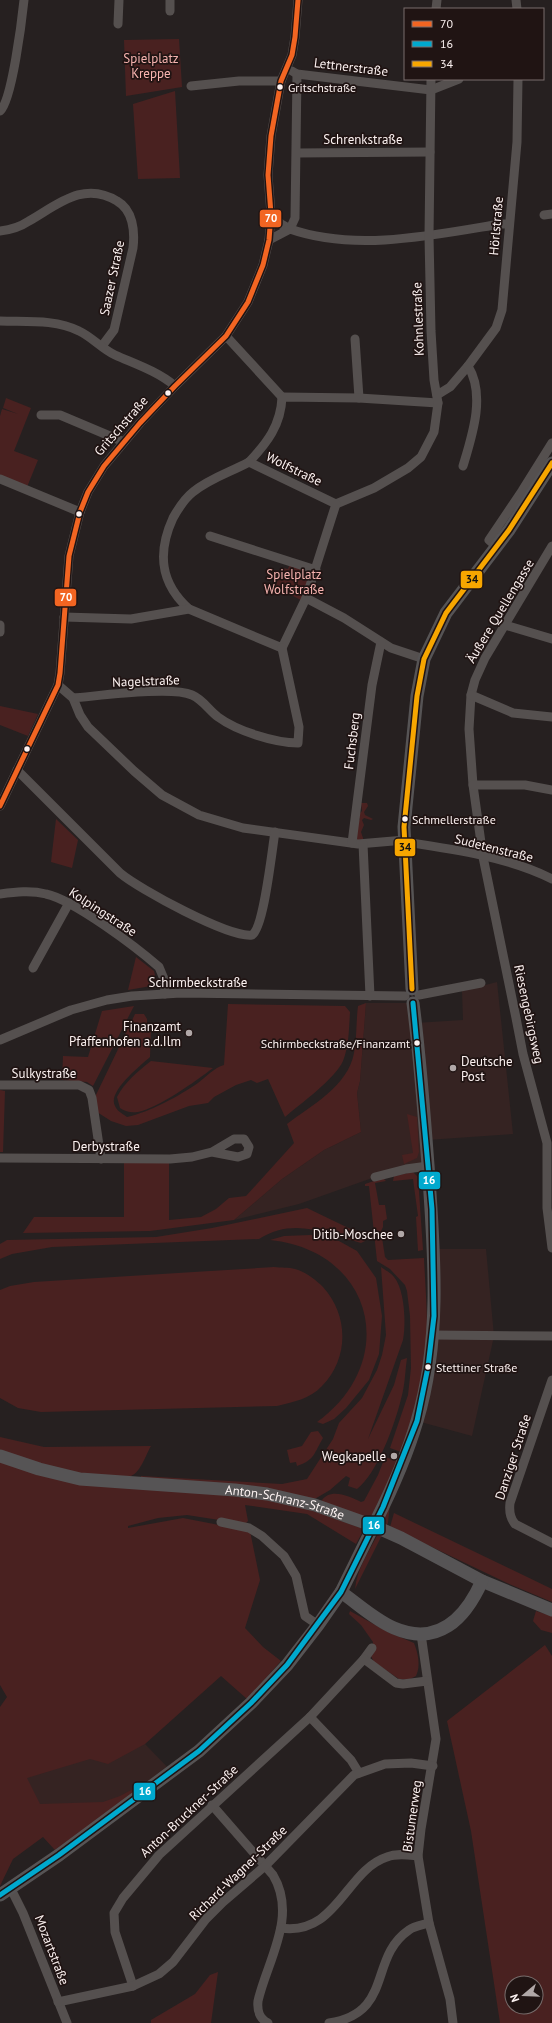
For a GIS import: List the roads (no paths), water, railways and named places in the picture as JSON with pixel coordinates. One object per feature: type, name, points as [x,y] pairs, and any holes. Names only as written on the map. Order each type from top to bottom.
[{"type":"street","points":[[0,111],[7,96],[16,53],[24,0]]},
{"type":"street","points":[[118,24],[119,0]]},
{"type":"street","points":[[170,0],[170,11]]},
{"type":"street","name":"Gritschstraße","points":[[0,806],[58,685],[69,556],[80,512],[88,492],[98,474],[124,442],[174,386],[226,336],[251,296],[264,265],[269,240],[271,214],[268,188],[270,149],[281,81],[287,69],[295,37],[298,0]]},
{"type":"street","name":"Lettnerstraße","points":[[287,69],[297,74],[431,90],[456,80]]},
{"type":"street","points":[[269,240],[290,229],[295,218],[297,74]]},
{"type":"street","name":"Kohnlestraße","points":[[336,504],[400,474],[421,457],[434,432],[437,399],[431,344],[429,236],[431,80]]},
{"type":"street","name":"Hörlstraße","points":[[437,399],[450,387],[468,366],[500,322],[517,142],[518,80]]},
{"type":"street","points":[[191,86],[239,81],[281,81]]},
{"type":"street","name":"Schrenkstraße","points":[[297,152],[430,152]]},
{"type":"street","name":"Saazer Straße","points":[[0,232],[21,226],[57,203],[73,197],[98,194],[108,196],[121,203],[128,212],[132,222],[134,238],[133,248],[114,330],[102,346]]},
{"type":"street","points":[[271,214],[281,224],[290,229],[318,236],[345,239],[429,236],[500,224],[509,224]]},
{"type":"street","points":[[0,321],[62,324],[80,331],[112,354],[158,374],[174,386]]},
{"type":"street","points":[[226,336],[282,398],[437,399]]},
{"type":"street","points":[[355,339],[359,398]]},
{"type":"street","points":[[463,466],[471,438],[476,411],[474,379],[468,366]]},
{"type":"street","points":[[249,462],[272,434],[280,415],[282,398]]},
{"type":"street","points":[[41,415],[53,414],[60,416],[124,442]]},
{"type":"street","points":[[496,546],[489,540],[552,443]]},
{"type":"street","name":"Wolfstraße","points":[[189,609],[176,594],[168,581],[163,568],[163,551],[169,528],[185,499],[192,492],[213,479],[249,462],[336,504]]},
{"type":"street","points":[[5,1892],[199,1751],[251,1703],[287,1665],[318,1625],[340,1592],[396,1479],[417,1421],[434,1316],[434,1249],[428,1166],[412,996],[405,841],[417,696],[424,660],[446,613],[521,512],[552,463]]},
{"type":"street","points":[[0,479],[80,512]]},
{"type":"street","points":[[64,617],[131,619],[189,609],[282,648],[306,598],[336,504]]},
{"type":"street","points":[[210,536],[316,570]]},
{"type":"street","name":"Äußere Quellengasse","points":[[483,857],[473,785],[469,728],[471,695],[475,680],[485,658],[549,559],[552,546]]},
{"type":"street","points":[[306,598],[344,618],[381,642],[400,652],[424,660]]},
{"type":"street","points":[[0,625],[0,632]]},
{"type":"street","points":[[505,625],[552,639]]},
{"type":"street","name":"Fuchsberg","points":[[352,843],[372,685],[381,642]]},
{"type":"street","name":"Nagelstraße","points":[[73,698],[155,692],[188,694],[198,698],[228,724],[260,736],[291,743],[298,743],[299,727],[283,660],[282,648]]},
{"type":"street","points":[[58,685],[73,698],[80,715],[94,733],[162,795],[187,809],[213,820],[243,828],[363,844],[405,841]]},
{"type":"street","points":[[471,695],[513,713],[552,717]]},
{"type":"street","points":[[17,770],[131,883],[177,908],[243,935],[252,935],[258,928],[266,892],[274,832]]},
{"type":"street","points":[[473,785],[525,786],[552,790]]},
{"type":"street","name":"Sudetenstraße","points":[[405,841],[520,866],[552,879]]},
{"type":"street","points":[[363,844],[370,996]]},
{"type":"street","name":"Riesengebirgsweg","points":[[483,857],[523,1054],[547,1143],[547,1208],[552,1248]]},
{"type":"street","name":"Kolpingstraße","points":[[0,894],[39,892],[69,903],[97,920],[159,967],[164,979],[165,994]]},
{"type":"street","points":[[33,968],[69,903]]},
{"type":"street","name":"Schirmbeckstraße","points":[[0,1040],[56,1015],[84,1006],[123,997],[165,994],[412,996],[481,983]]},
{"type":"street","name":"Sulkystraße","points":[[0,1085],[79,1085],[86,1087],[92,1098],[101,1159]]},
{"type":"street","name":"Derbystraße","points":[[0,1158],[177,1159],[212,1152]]},
{"type":"street","points":[[375,1177],[406,1169],[428,1166]]},
{"type":"street","points":[[432,1335],[552,1336]]},
{"type":"street","name":"Danziger Straße","points":[[552,1380],[510,1503],[510,1510],[512,1520],[515,1524],[552,1543]]},
{"type":"street","name":"Anton-Schranz-Straße","points":[[0,1456],[38,1469],[80,1479],[235,1490],[267,1494],[315,1505],[347,1515],[401,1538],[482,1581],[552,1610]]},
{"type":"street","points":[[221,1522],[249,1528],[262,1536],[284,1556],[296,1576],[305,1616],[318,1625]]},
{"type":"street","points":[[340,1592],[394,1628],[421,1634],[446,1628],[456,1622],[471,1603],[482,1581]]},
{"type":"street","name":"Bistumerweg","points":[[421,1634],[436,1739],[418,1856],[429,1923],[450,1999],[453,2023]]},
{"type":"street","name":"Anton-Bruckner-Straße","points":[[133,1986],[116,1937],[114,1913],[123,1898],[159,1855],[310,1717],[364,1659],[372,1648]]},
{"type":"street","points":[[364,1659],[396,1683],[403,1684],[427,1681]]},
{"type":"street","points":[[310,1717],[351,1760],[359,1773]]},
{"type":"street","name":"Richard-Wagner-Straße","points":[[58,2002],[133,1986],[151,1979],[168,1966],[206,1919],[223,1902],[265,1866],[351,1778],[359,1773],[393,1764],[421,1763],[433,1766]]},
{"type":"street","points":[[212,1806],[273,1875],[279,1889],[281,1928],[258,2001],[259,2014],[262,2019],[268,2023]]},
{"type":"street","points":[[281,1928],[301,1928],[322,1919],[370,1867],[382,1859],[394,1855],[418,1856]]},
{"type":"street","name":"Mozartstraße","points":[[5,1892],[23,1913],[66,2023]]},
{"type":"street","points":[[329,2023],[348,2018],[365,2007],[377,1990],[394,1945],[409,1930],[429,1923]]},
{"type":"place","name":"Gritschstraße","points":[[280,87]]},
{"type":"place","name":"Schmellerstraße","points":[[405,819]]},
{"type":"place","name":"Finanzamt Pfaffenhofen a.d.Ilm","points":[[189,1033]]},
{"type":"place","name":"Schirmbeckstraße/Finanzamt","points":[[417,1043]]},
{"type":"place","name":"Deutsche Post","points":[[453,1068]]},
{"type":"place","name":"Ditib-Moschee","points":[[401,1234]]},
{"type":"place","name":"Stettiner Straße","points":[[428,1367]]},
{"type":"place","name":"Wegkapelle","points":[[394,1456]]},
{"type":"park label","name":"Spielplatz Kreppe","points":[[151,66]]},
{"type":"park label","name":"Spielplatz Wolfstraße","points":[[294,582]]}]
